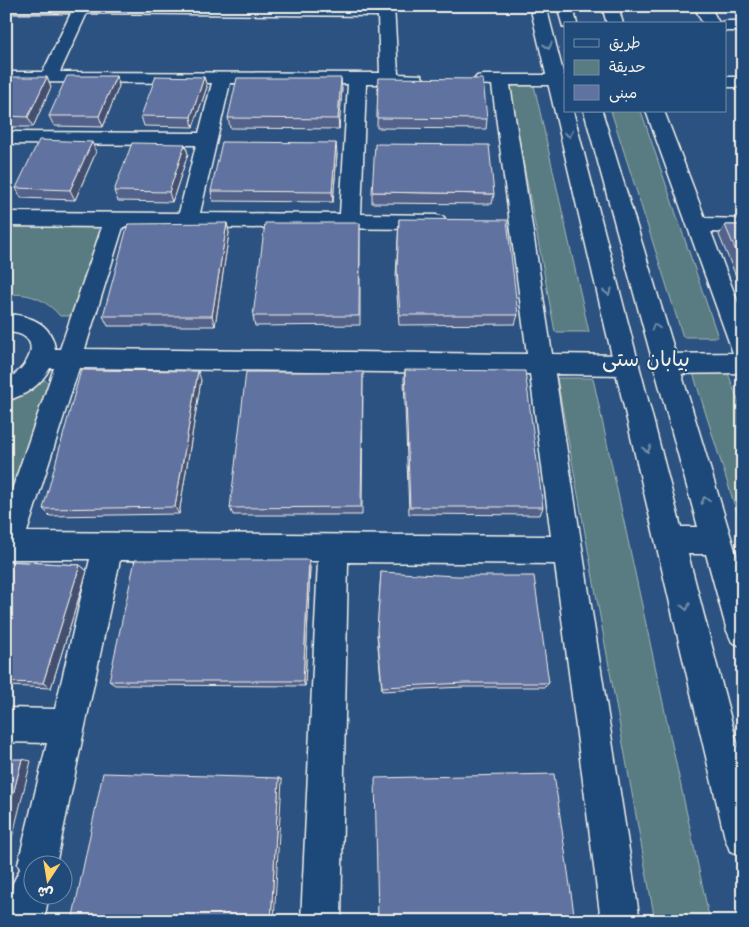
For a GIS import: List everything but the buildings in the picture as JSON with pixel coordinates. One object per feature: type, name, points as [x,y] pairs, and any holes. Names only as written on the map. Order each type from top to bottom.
[{"type":"street","points":[[538,6],[564,97]]},
{"type":"street","points":[[565,6],[569,22]]},
{"type":"street","points":[[610,6],[614,22]]},
{"type":"street","points":[[702,6],[710,22]]},
{"type":"street","points":[[6,8],[386,9],[389,79]]},
{"type":"street","points":[[49,77],[82,8]]},
{"type":"street","points":[[726,26],[743,26]]},
{"type":"street","points":[[6,76],[435,80]]},
{"type":"street","points":[[188,220],[222,78]]},
{"type":"street","points":[[350,222],[357,79]]},
{"type":"street","points":[[463,80],[560,80]]},
{"type":"street","points":[[500,80],[511,222],[541,364],[621,921]]},
{"type":"street","points":[[726,82],[743,82]]},
{"type":"street","points":[[567,112],[626,365],[743,838]]},
{"type":"street","points":[[593,112],[743,631]]},
{"type":"street","points":[[655,112],[743,348]]},
{"type":"street","points":[[6,138],[207,139]]},
{"type":"street","points":[[6,219],[454,222]]},
{"type":"street","points":[[115,220],[71,359],[7,545],[568,550]]},
{"type":"street","points":[[697,226],[743,226]]},
{"type":"street","points":[[6,323],[24,324],[35,330],[42,338],[44,350],[42,358],[32,374],[19,385],[6,391]]},
{"type":"street","points":[[42,358],[626,365]]},
{"type":"street","points":[[666,364],[743,363]]},
{"type":"street","points":[[669,541],[717,540]]},
{"type":"street","points":[[39,854],[108,546]]},
{"type":"street","points":[[321,921],[333,548]]},
{"type":"street","points":[[6,725],[69,726]]},
{"type":"street","points":[[24,921],[28,904]]},
{"type":"green space","points":[[509,85],[534,85],[589,332],[555,332]]},
{"type":"green space","points":[[611,112],[641,112],[718,337],[683,337]]},
{"type":"green space","points":[[6,216],[106,217],[76,310],[69,316],[60,316],[48,305],[36,298],[14,294],[6,295]]},
{"type":"green space","points":[[693,373],[728,373],[743,414],[743,532]]},
{"type":"green space","points":[[557,378],[593,378],[710,921],[655,921]]},
{"type":"green space","points":[[45,380],[50,384],[6,515],[6,401],[39,381]]},
{"type":"district","name":"بیابان ستی","points":[[646,359]]}]
